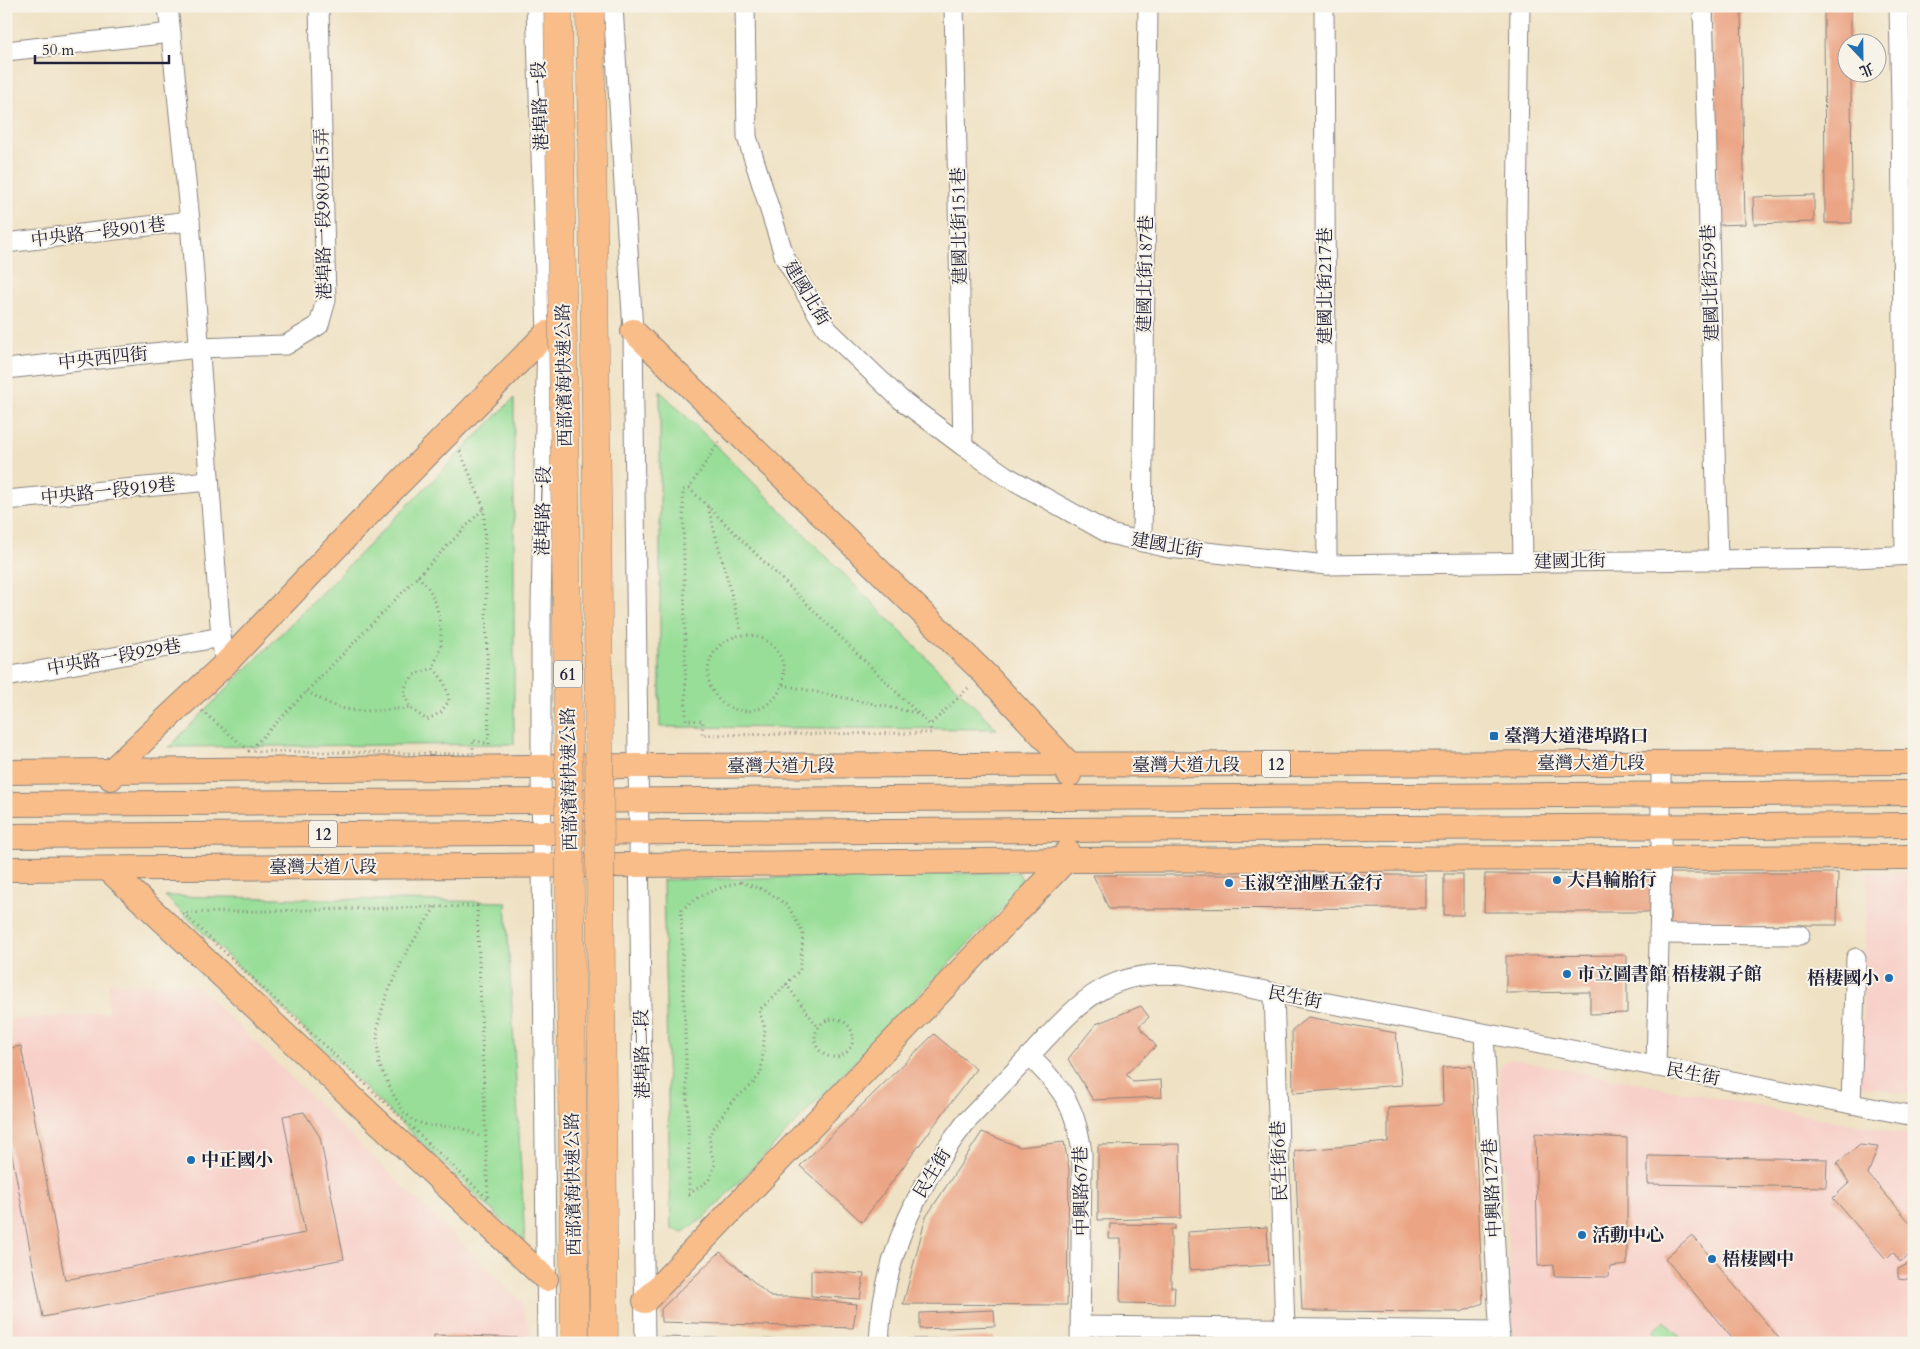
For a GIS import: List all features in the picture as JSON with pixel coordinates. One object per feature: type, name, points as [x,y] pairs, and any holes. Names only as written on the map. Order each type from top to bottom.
[{"type":"highway","name":"西部濱海快速公路","points":[[558,6],[568,622],[574,1343]]},
{"type":"highway","name":"西部濱海快速公路","points":[[590,6],[597,493],[604,1343]]},
{"type":"main road","points":[[633,331],[984,673],[1070,765],[1066,860],[644,1301]]},
{"type":"main road","points":[[109,803],[112,770],[225,664],[343,540],[547,333]]},
{"type":"main road","name":"臺灣大道九段","points":[[638,766],[1914,762]]},
{"type":"main road","name":"12","points":[[6,772],[638,766]]},
{"type":"main road","name":"臺灣大道九段","points":[[639,799],[1914,794]]},
{"type":"main road","name":"12","points":[[6,804],[639,799]]},
{"type":"main road","name":"12","points":[[639,832],[1914,824]]},
{"type":"main road","name":"臺灣大道八段","points":[[6,836],[639,832]]},
{"type":"main road","name":"12","points":[[639,865],[1066,860],[1914,857]]},
{"type":"main road","name":"臺灣大道八段","points":[[6,869],[639,865]]},
{"type":"main road","points":[[108,869],[546,1279]]},
{"type":"street","points":[[168,6],[190,221],[221,637],[225,664]]},
{"type":"street","name":"港埠路一段980巷15弄","points":[[199,348],[286,345],[319,325],[326,300],[319,6]]},
{"type":"street","name":"港埠路一段","points":[[536,6],[547,333],[541,605],[542,866]]},
{"type":"street","points":[[613,6],[633,331],[638,766]]},
{"type":"street","name":"建國北街","points":[[745,6],[747,137],[785,258],[826,328],[900,399],[963,446],[1006,476],[1110,534],[1179,549],[1327,565],[1718,560],[1909,555]]},
{"type":"street","name":"建國北街151巷","points":[[954,6],[963,446]]},
{"type":"street","name":"建國北街187巷","points":[[1142,542],[1148,6]]},
{"type":"street","name":"建國北街217巷","points":[[1324,6],[1327,565]]},
{"type":"street","points":[[1520,6],[1517,218],[1523,561]]},
{"type":"street","name":"建國北街259巷","points":[[1703,6],[1718,560]]},
{"type":"street","points":[[1899,6],[1908,103],[1909,555]]},
{"type":"street","points":[[6,51],[171,33]]},
{"type":"street","name":"中央路一段901巷","points":[[6,243],[190,221]]},
{"type":"street","name":"中央西四街","points":[[6,369],[199,348]]},
{"type":"street","name":"中央路一段919巷","points":[[6,500],[209,481]]},
{"type":"street","name":"中央路一段929巷","points":[[6,677],[221,637]]},
{"type":"street","points":[[1656,1067],[1661,859],[1661,763]]},
{"type":"street","name":"港埠路二段","points":[[638,766],[644,1343]]},
{"type":"street","points":[[542,866],[547,1343]]},
{"type":"street","points":[[1659,934],[1800,935]]},
{"type":"street","points":[[1851,1104],[1856,958]]},
{"type":"street","name":"民生街","points":[[879,1343],[882,1307],[894,1254],[903,1228],[936,1162],[966,1122],[1076,1006],[1106,987],[1137,976],[1152,974],[1182,976],[1914,1116]]},
{"type":"street","name":"民生街6巷","points":[[1274,993],[1285,1329]]},
{"type":"street","name":"中興路127巷","points":[[1484,1034],[1500,1337]]},
{"type":"street","name":"中興路67巷","points":[[1029,1056],[1052,1077],[1065,1097],[1072,1110],[1080,1137],[1082,1154],[1081,1335]]},
{"type":"street","points":[[1081,1335],[1285,1329],[1500,1337]]},
{"type":"path","points":[[689,488],[930,726],[931,733],[702,735],[703,721],[686,720],[683,490],[689,488],[730,425]]},
{"type":"path","points":[[188,699],[249,751],[473,754],[473,740],[489,744],[484,508],[452,430]]},
{"type":"path","points":[[708,507],[741,630]]},
{"type":"path","points":[[249,751],[484,508]]},
{"type":"path","points":[[418,576],[430,590],[437,608],[441,629],[441,646],[433,668],[414,675],[406,685],[404,694],[410,708],[427,720],[441,712],[449,701],[441,676],[433,668]]},
{"type":"path","points":[[745,634],[759,636],[771,643],[780,653],[785,672],[783,685],[776,697],[766,704],[751,712],[737,711],[725,706],[716,698],[709,687],[707,678],[708,664],[712,653],[721,643],[732,637],[745,634]]},
{"type":"path","points":[[930,726],[984,673]]},
{"type":"path","points":[[783,685],[917,713]]},
{"type":"path","points":[[307,691],[328,704],[353,711],[410,708]]},
{"type":"path","points":[[740,882],[767,891],[788,906],[803,933],[800,970],[786,984],[759,1010],[765,1030],[761,1073],[751,1086],[732,1101],[709,1135],[710,1152],[715,1164],[709,1180],[689,1194],[681,910],[694,899],[712,890],[740,882]]},
{"type":"path","points":[[477,906],[488,1199],[183,914],[435,907],[477,906]]},
{"type":"path","points":[[435,907],[406,953],[386,997],[378,1024],[377,1040],[380,1064],[393,1094],[403,1110],[414,1121],[427,1125],[462,1128],[481,1137]]},
{"type":"path","points":[[786,984],[818,1027]]},
{"type":"path","points":[[832,1019],[844,1022],[849,1027],[852,1035],[850,1048],[838,1056],[822,1052],[817,1047],[815,1039],[818,1027],[832,1019]]},
{"type":"shaded area","name":"梧棲國小","points":[[1868,872],[1914,872],[1914,1095],[1860,1085]]},
{"type":"shaded area","name":"中正國小","points":[[109,983],[196,985],[521,1301],[533,1343],[6,1343],[6,1020],[108,1013]]},
{"type":"shaded area","name":"梧棲國中","points":[[1511,1059],[1914,1136],[1914,1343],[1514,1343],[1499,1074],[1501,1066]]},
{"type":"green space","points":[[660,391],[737,466],[997,729],[660,727]]},
{"type":"green space","points":[[514,398],[514,744],[169,747]]},
{"type":"green space","points":[[1018,872],[1022,879],[1019,891],[705,1217],[683,1232],[671,1229],[663,880]]},
{"type":"green space","points":[[165,896],[506,902],[525,1242]]},
{"type":"green space","points":[[1665,1320],[1685,1343],[1660,1343],[1654,1331]]},
{"type":"building","points":[[1713,6],[1741,6],[1745,224],[1718,225]]},
{"type":"building","points":[[1824,6],[1851,6],[1851,32],[1838,32],[1838,82],[1851,82],[1852,223],[1825,223]]},
{"type":"building","points":[[1814,195],[1814,222],[1754,224],[1753,197]]},
{"type":"building","points":[[1670,873],[1838,873],[1837,925],[1670,925]]},
{"type":"building","points":[[1444,874],[1463,874],[1463,915],[1444,915]]},
{"type":"building","points":[[1485,874],[1657,875],[1657,912],[1484,912]]},
{"type":"building","points":[[1093,875],[1426,875],[1426,908],[1109,909]]},
{"type":"building","name":"市立圖書館 梧棲親子館","points":[[1627,955],[1627,1013],[1590,1014],[1590,992],[1506,993],[1506,956]]},
{"type":"building","points":[[1141,1006],[1149,1017],[1139,1026],[1156,1046],[1126,1074],[1133,1082],[1161,1080],[1162,1097],[1093,1100],[1068,1059],[1096,1024]]},
{"type":"building","points":[[1308,1017],[1396,1033],[1402,1085],[1293,1093],[1292,1030]]},
{"type":"building","points":[[934,1034],[976,1069],[862,1222],[800,1166]]},
{"type":"building","points":[[21,1046],[65,1280],[305,1233],[283,1116],[304,1112],[320,1137],[344,1259],[43,1317],[6,1124],[6,1049]]},
{"type":"building","points":[[1472,1066],[1483,1303],[1461,1312],[1302,1311],[1295,1151],[1388,1142],[1388,1108],[1443,1105],[1442,1067]]},
{"type":"building","points":[[982,1132],[1020,1147],[1064,1142],[1069,1169],[1067,1305],[903,1304],[926,1217]]},
{"type":"building","name":"活動中心","points":[[1535,1133],[1627,1138],[1627,1265],[1610,1267],[1609,1277],[1554,1276],[1554,1265],[1538,1266]]},
{"type":"building","points":[[1180,1144],[1181,1218],[1098,1220],[1098,1145]]},
{"type":"building","points":[[1860,1145],[1878,1147],[1868,1174],[1914,1227],[1914,1251],[1900,1262],[1893,1252],[1886,1259],[1833,1198],[1849,1183],[1837,1163]]},
{"type":"building","points":[[1648,1156],[1827,1159],[1826,1187],[1648,1184]]},
{"type":"building","points":[[1110,1224],[1175,1225],[1175,1229],[1171,1229],[1171,1287],[1175,1287],[1174,1304],[1120,1303],[1121,1239],[1109,1239]]},
{"type":"building","points":[[1267,1227],[1269,1265],[1189,1270],[1187,1232]]},
{"type":"building","points":[[1692,1235],[1783,1343],[1736,1343],[1665,1258]]},
{"type":"building","points":[[720,1252],[771,1297],[792,1297],[857,1304],[853,1328],[661,1322],[661,1309]]},
{"type":"building","points":[[1914,1261],[1914,1280],[1898,1278],[1898,1269]]},
{"type":"building","points":[[811,1270],[864,1274],[860,1299],[811,1296]]},
{"type":"building","points":[[994,1310],[995,1326],[920,1329],[920,1313]]},
{"type":"building","points":[[434,1335],[522,1338],[522,1343],[434,1343]]},
{"type":"building","points":[[661,1337],[855,1341],[855,1343],[661,1343]]},
{"type":"building","points":[[994,1337],[994,1343],[907,1343],[907,1339]]},
{"type":"place","name":"臺灣大道港埠路口","points":[[1494,736]]},
{"type":"place","name":"大昌輪胎行","points":[[1557,880]]},
{"type":"place","name":"玉淑空油壓五金行","points":[[1229,883]]},
{"type":"place","name":"市立圖書館 梧棲親子館","points":[[1567,974]]},
{"type":"place","name":"梧棲國小","points":[[1889,978]]},
{"type":"place","name":"中正國小","points":[[191,1160]]},
{"type":"place","name":"活動中心","points":[[1582,1235]]},
{"type":"place","name":"梧棲國中","points":[[1712,1259]]}]
